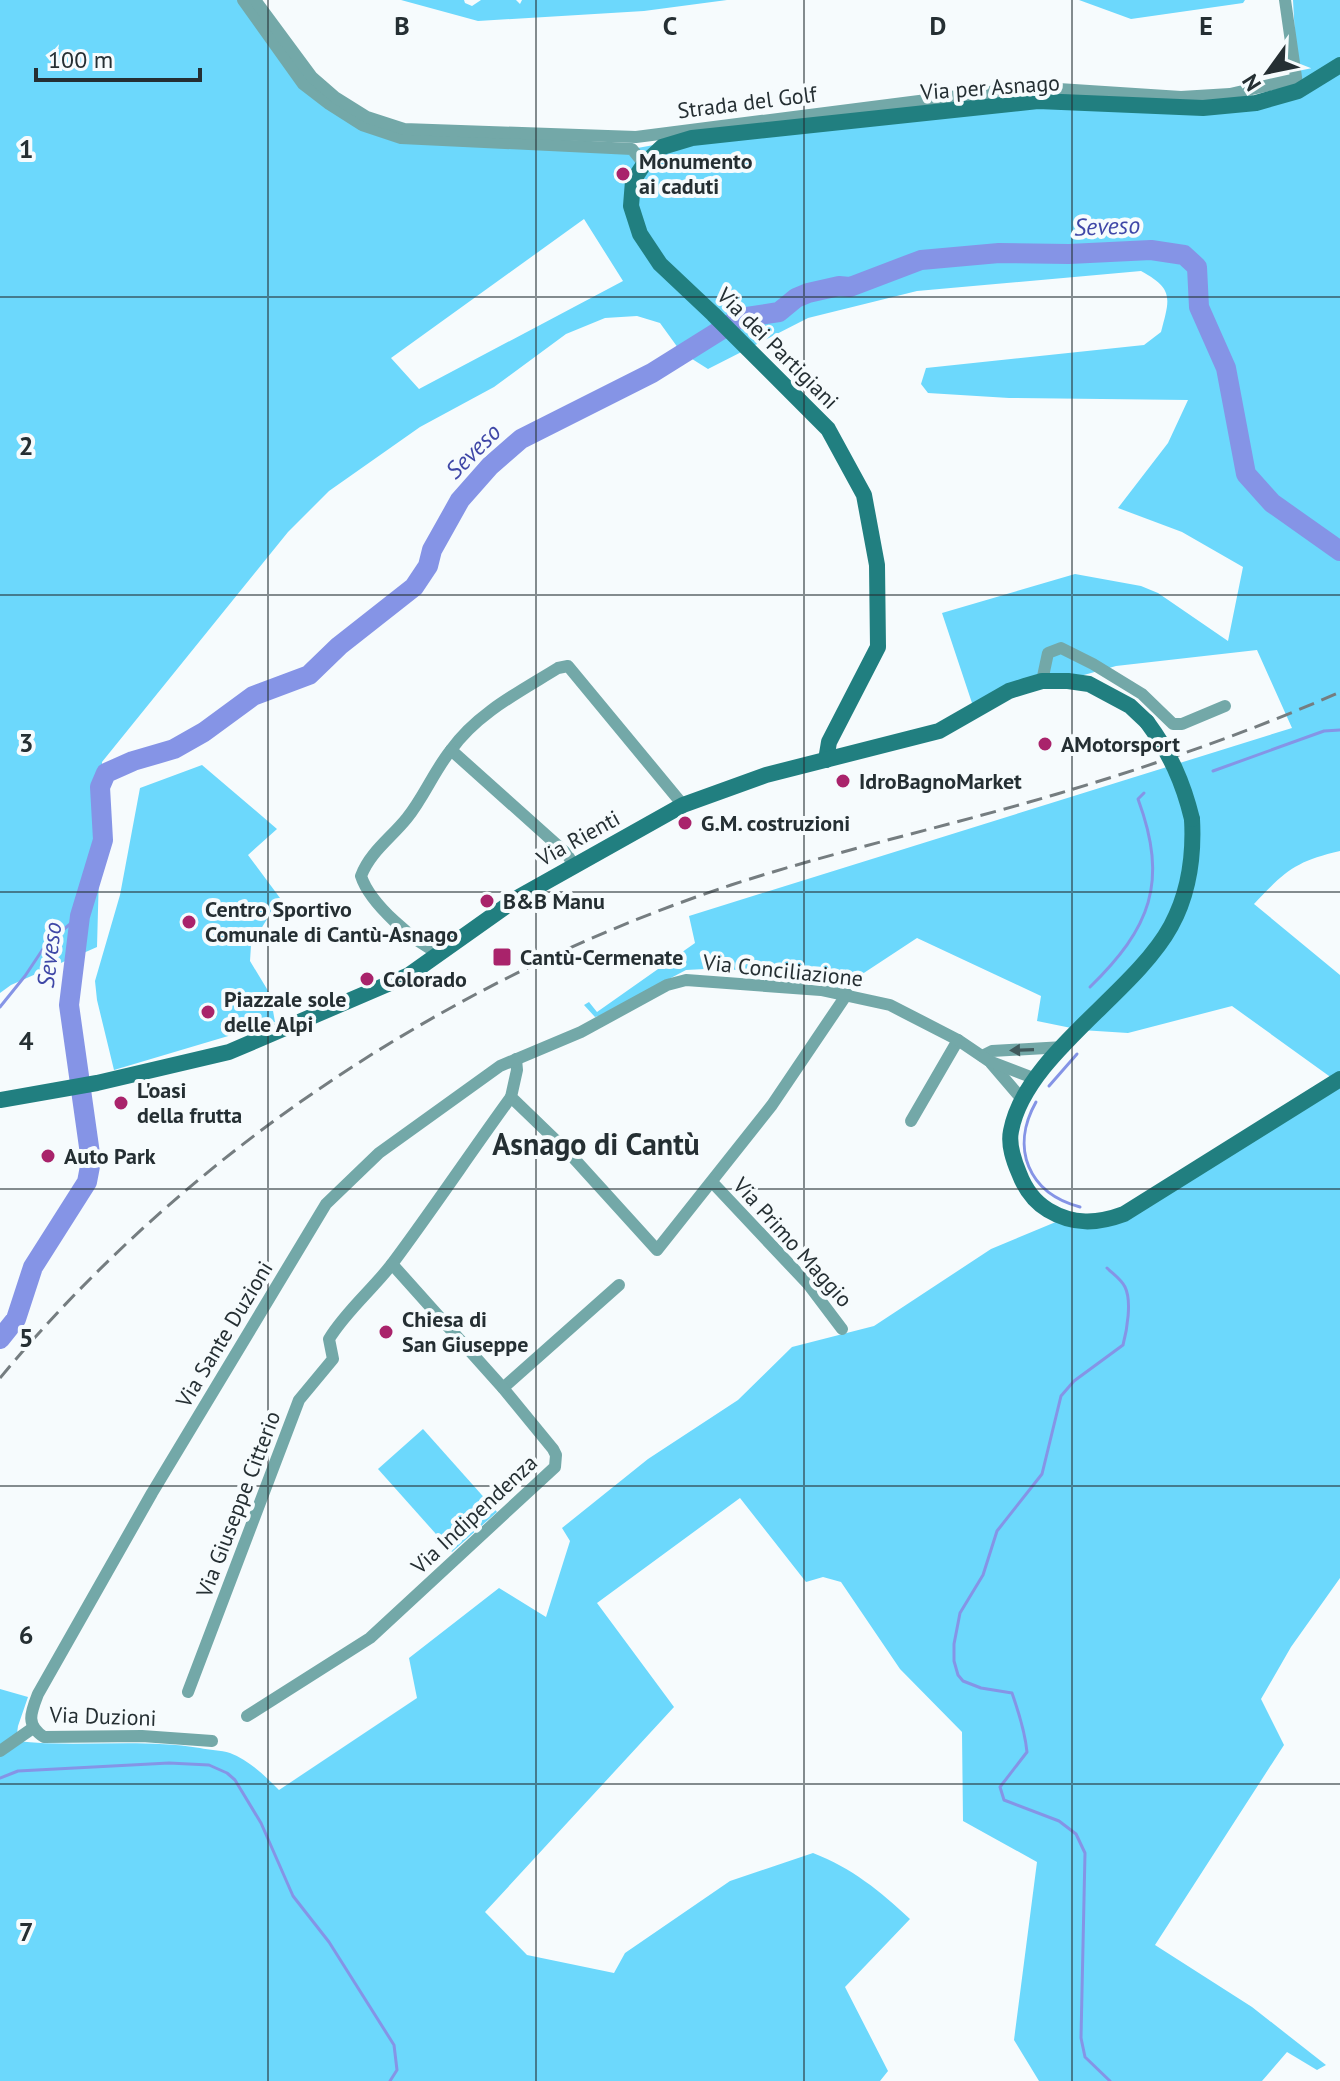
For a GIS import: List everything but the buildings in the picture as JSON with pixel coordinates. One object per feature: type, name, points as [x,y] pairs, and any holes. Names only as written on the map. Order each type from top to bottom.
[{"type":"main road","name":"Via per Asnago","points":[[644,164],[662,147],[692,138],[1038,101],[1203,108],[1256,103],[1340,65]]},
{"type":"main road","name":"Via dei Partigiani","points":[[644,164],[633,181],[631,206],[640,234],[660,264],[828,429],[864,495],[877,565],[878,647],[829,742],[826,760]]},
{"type":"main road","name":"Via Rienti","points":[[0,1100],[97,1083],[229,1052],[409,975],[519,897],[683,805],[766,775],[939,731],[1009,691],[1042,681]]},
{"type":"main road","points":[[1042,681],[1089,684],[1130,706],[1147,722],[1173,762],[1184,787],[1192,819],[1191,861],[1186,890],[1172,926],[1021,1098],[1010,1134],[1013,1160],[1024,1187],[1038,1204],[1063,1219],[1094,1223],[1124,1214],[1340,1079]]},
{"type":"street","points":[[243,0],[303,84],[362,125],[401,138],[632,149],[644,164]]},
{"type":"street","name":"Strada del Golf","points":[[255,0],[312,77],[335,97],[367,117],[404,129],[636,137],[1028,87],[1181,97],[1297,85]]},
{"type":"street","points":[[1285,0],[1297,85]]},
{"type":"street","points":[[1042,681],[1048,653],[1061,648],[1142,694],[1173,724],[1182,724],[1225,706]]},
{"type":"street","points":[[441,954],[412,936],[370,895],[361,876],[367,860],[409,817],[440,764],[462,735],[495,707],[558,668],[568,666],[683,805]]},
{"type":"street","points":[[451,750],[566,853],[574,865]]},
{"type":"street","name":"Via Conciliazione","points":[[516,1059],[581,1032],[667,985],[686,980],[847,994],[890,1005],[986,1058]]},
{"type":"street","name":"Via Primo Maggio","points":[[511,1097],[569,1153],[657,1250],[776,1099],[847,994]]},
{"type":"street","points":[[911,1121],[958,1040]]},
{"type":"street","points":[[986,1058],[992,1051],[1064,1047]]},
{"type":"street","points":[[986,1058],[1036,1079]]},
{"type":"street","points":[[986,1058],[1021,1098]]},
{"type":"street","points":[[392,1264],[511,1097],[517,1070],[516,1059]]},
{"type":"street","name":"Via Sante Duzioni","points":[[38,1694],[152,1493],[326,1204],[379,1153],[500,1066],[516,1059]]},
{"type":"street","name":"Via Primo Maggio","points":[[712,1182],[808,1284],[842,1329]]},
{"type":"street","name":"Via Indipendenza","points":[[247,1716],[370,1638],[555,1467],[553,1449],[392,1264]]},
{"type":"street","name":"Via Giuseppe Citterio","points":[[188,1692],[299,1400],[333,1359],[329,1339],[340,1320],[368,1294],[392,1264]]},
{"type":"street","points":[[503,1388],[619,1285]]},
{"type":"street","name":"Via Duzioni","points":[[38,1694],[29,1718],[33,1728],[44,1737],[142,1736],[212,1741]]},
{"type":"street","points":[[0,1751],[33,1728]]},
{"type":"shaded area","points":[[0,0],[243,0],[362,125],[632,149],[692,138],[1038,101],[1203,108],[1298,91],[1293,0],[1340,0],[1340,851],[1292,869],[1254,904],[1340,975],[1340,1578],[1291,1647],[1261,1699],[1284,1745],[1155,1945],[1252,2007],[1326,2065],[1317,2070],[1287,2052],[1262,2081],[1039,2081],[1014,2040],[1037,1862],[963,1821],[962,1732],[900,1669],[841,1582],[823,1577],[806,1582],[740,1498],[597,1603],[674,1707],[485,1912],[527,1955],[614,1973],[625,1953],[730,1881],[813,1853],[865,1881],[910,1919],[845,1987],[888,2071],[880,2081],[0,2081],[0,1689],[28,1697],[16,1741],[177,1745],[223,1751],[250,1764],[279,1790],[417,1698],[409,1658],[499,1588],[546,1617],[570,1541],[562,1528],[648,1459],[738,1400],[792,1347],[874,1326],[991,1249],[1063,1219],[1094,1223],[1336,1081],[1232,1006],[1128,1033],[1081,1030],[1037,1021],[1041,996],[917,938],[841,988],[724,968],[686,970],[599,1016],[595,1017],[584,1005],[589,1002],[597,1012],[695,943],[689,916],[1292,728],[1257,650],[1116,666],[973,706],[942,613],[1075,574],[1141,586],[1158,593],[1228,641],[1243,567],[1182,532],[1118,508],[1168,443],[1188,400],[1009,398],[928,393],[921,384],[926,368],[1144,345],[1161,332],[1167,303],[1164,289],[1152,277],[1141,271],[917,291],[808,318],[708,369],[681,352],[660,323],[637,316],[605,318],[566,334],[494,387],[420,427],[329,491],[288,532],[102,762],[97,947],[11,985],[0,993]],"holes":[[[584,219],[623,281],[419,389],[391,358]]]},
{"type":"shaded area","points":[[401,0],[464,0],[472,6],[481,0],[516,0],[520,4],[522,0],[727,0],[644,11],[478,21]]},
{"type":"shaded area","points":[[1079,0],[1245,0],[1243,3],[1131,19]]},
{"type":"shaded area","name":"Centro Sportivo Comunale di Cantù-Asnago","points":[[202,765],[277,829],[248,855],[280,898],[251,945],[250,961],[270,994],[275,1022],[114,1070],[95,981],[120,895],[140,788]]},
{"type":"shaded area","points":[[423,1429],[497,1512],[452,1552],[378,1469]]},
{"type":"waterway","name":"Seveso","points":[[0,1339],[16,1319],[33,1267],[87,1182],[91,1161],[69,1005],[80,916],[103,840],[100,787],[106,773],[174,749],[204,732],[253,696],[309,675],[339,646],[414,587],[428,566],[432,550],[460,500],[490,466],[521,439],[652,373],[740,318],[779,312],[808,293],[839,286],[850,287],[921,260],[999,253],[1151,250],[1184,255],[1197,267],[1199,307],[1226,368],[1246,474],[1272,503],[1340,551]]},
{"type":"waterway","points":[[1213,771],[1324,731],[1340,730]]},
{"type":"waterway","points":[[1090,987],[1127,945],[1140,924],[1148,902],[1152,856],[1138,799],[1144,793]]},
{"type":"waterway","points":[[0,1007],[47,943],[80,916]]},
{"type":"waterway","points":[[1049,1086],[1077,1054]]},
{"type":"waterway","points":[[1036,1102],[1025,1136],[1029,1166],[1036,1180],[1048,1191],[1080,1207]]},
{"type":"waterway","points":[[1107,1268],[1127,1293],[1128,1316],[1123,1345],[1074,1381],[1061,1396],[1042,1474],[997,1531],[983,1575],[960,1613],[954,1661],[963,1681],[981,1688],[1012,1693],[1027,1752],[1000,1787],[1004,1800],[1059,1821],[1076,1834],[1085,1853],[1081,2038],[1085,2057],[1110,2081]]},
{"type":"waterway","points":[[0,1778],[18,1771],[169,1763],[209,1765],[227,1773],[235,1780],[261,1823],[293,1896],[329,1942],[394,2045],[397,2070],[390,2081]]},
{"type":"railway","points":[[0,1378],[74,1295],[154,1218],[240,1146],[331,1081],[426,1022],[525,969],[627,924],[731,885],[1092,783],[1236,734],[1340,692]]},
{"type":"place","name":"Monumento ai caduti","points":[[623,174]]},
{"type":"place","name":"AMotorsport","points":[[1045,744]]},
{"type":"place","name":"IdroBagnoMarket","points":[[843,781]]},
{"type":"place","name":"G.M. costruzioni","points":[[685,823]]},
{"type":"place","name":"B&B Manu","points":[[487,901]]},
{"type":"place","name":"Centro Sportivo Comunale di Cantù-Asnago","points":[[189,922]]},
{"type":"place","name":"Cantù-Cermenate","points":[[502,957]]},
{"type":"place","name":"Colorado","points":[[367,979]]},
{"type":"place","name":"Piazzale sole delle Alpi","points":[[208,1012]]},
{"type":"place","name":"L'oasi della frutta","points":[[121,1103]]},
{"type":"place","name":"Auto Park","points":[[48,1156]]},
{"type":"place","name":"Chiesa di San Giuseppe","points":[[386,1332]]},
{"type":"district","name":"Asnago di Cantù","points":[[596,1143]]}]
